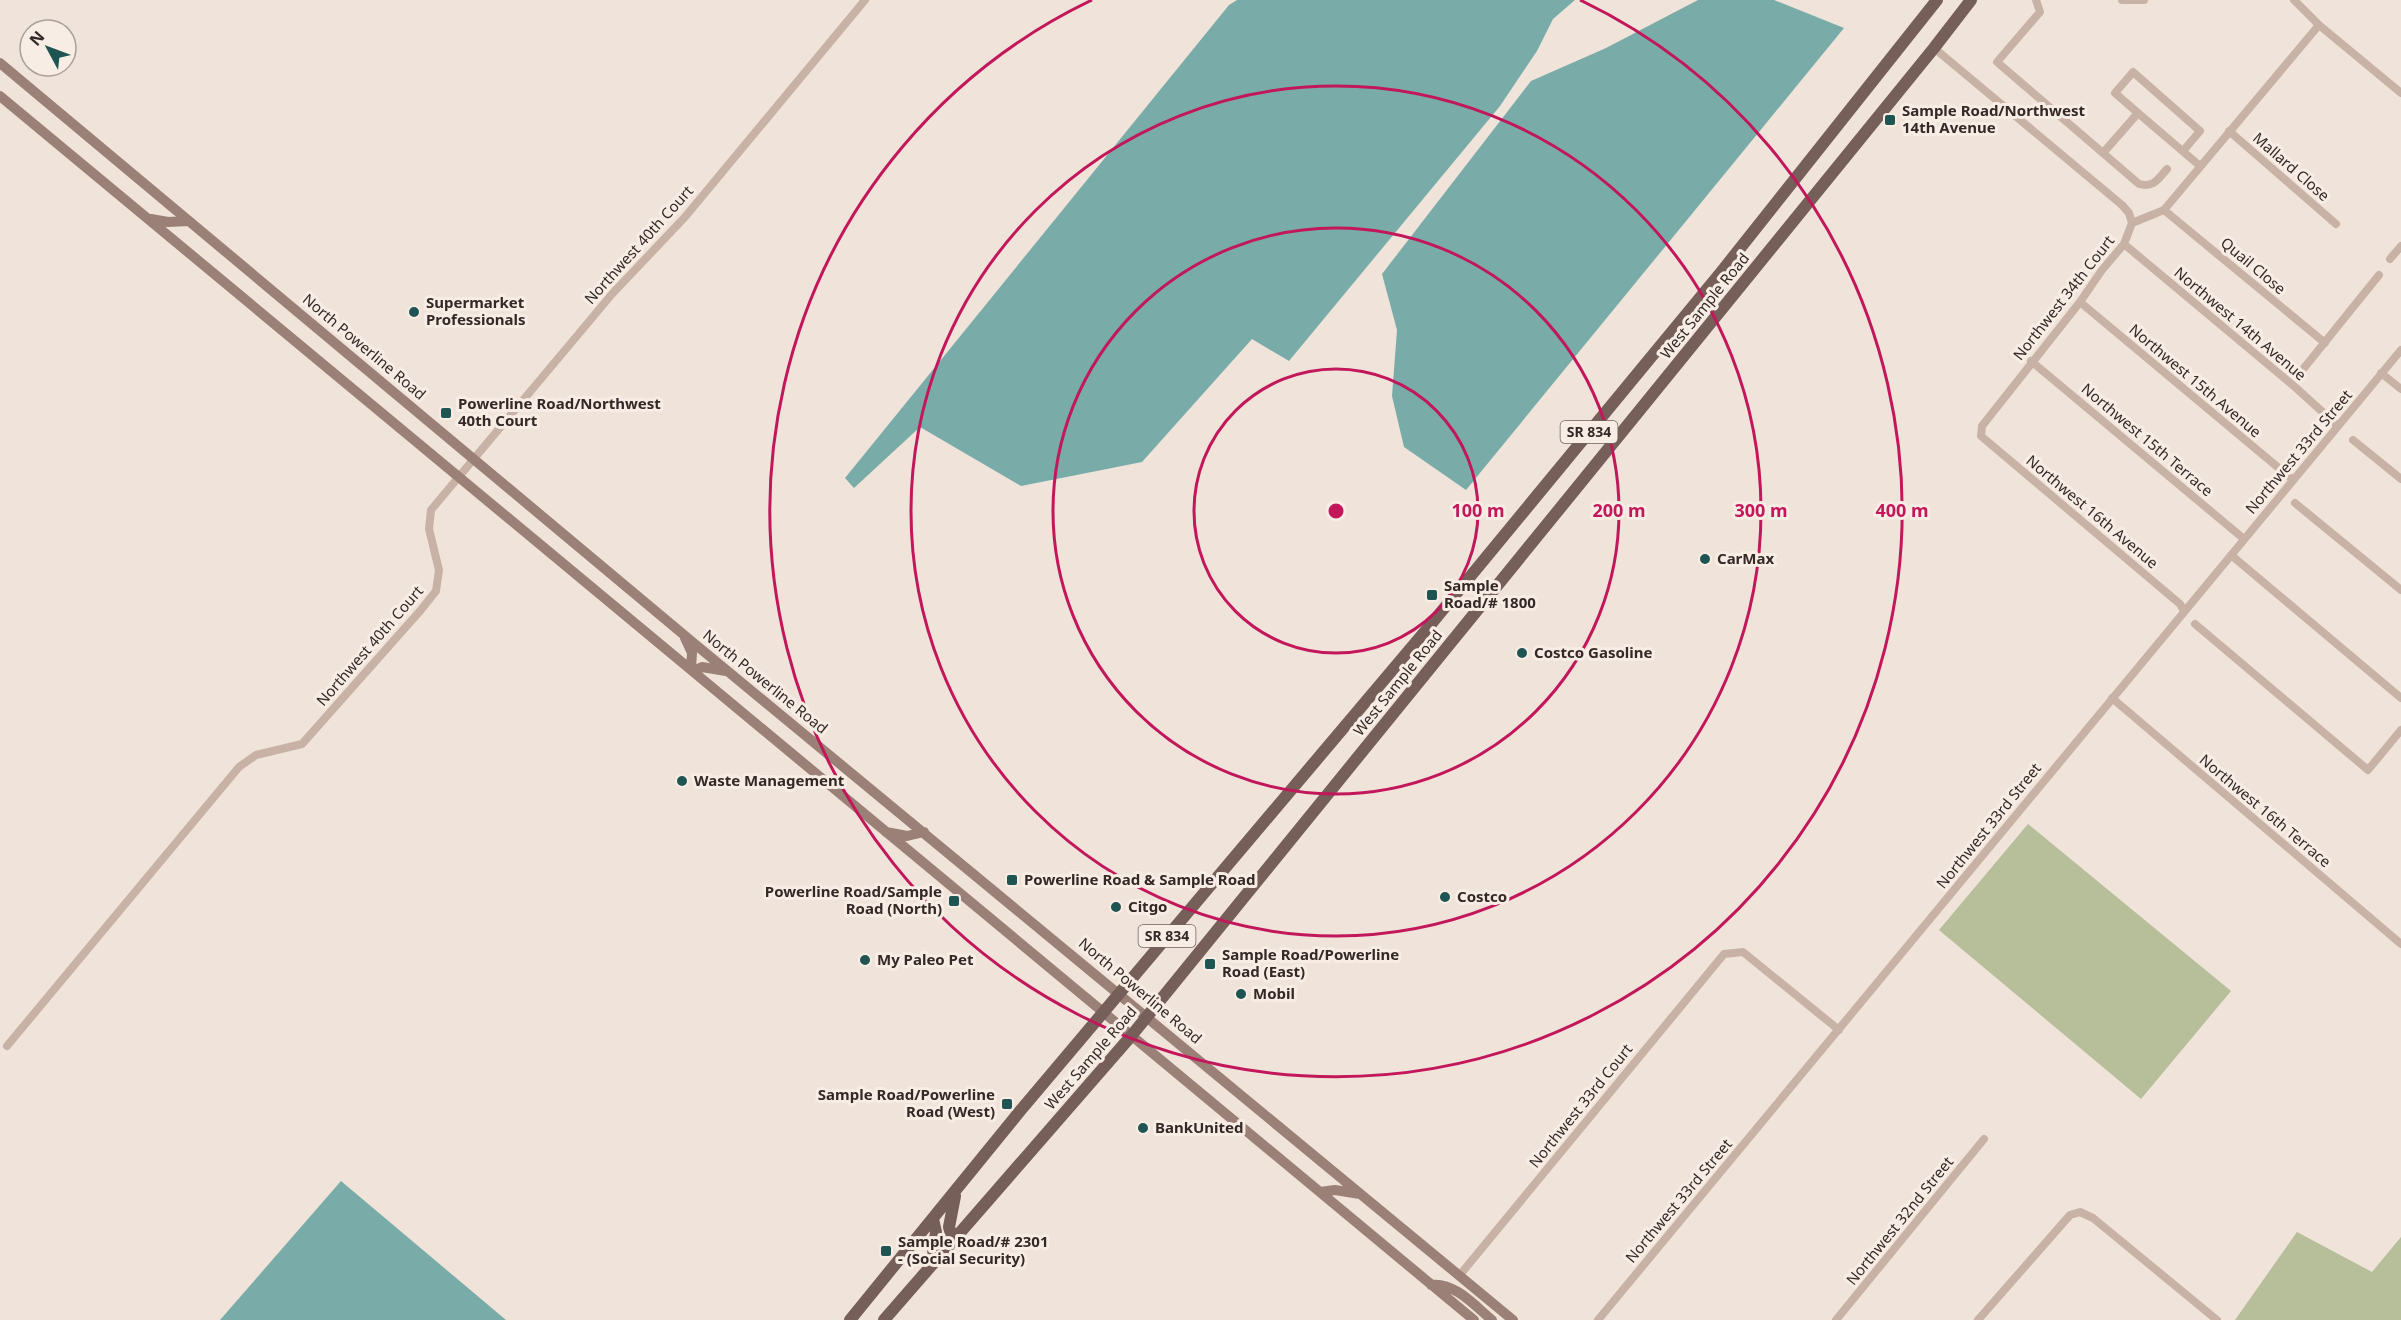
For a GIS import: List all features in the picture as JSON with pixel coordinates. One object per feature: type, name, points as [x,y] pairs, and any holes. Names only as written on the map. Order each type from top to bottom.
[{"type":"main road","name":"West Sample Road","points":[[850,1320],[1020,1111],[1485,559],[1722,271],[1937,0]]},
{"type":"main road","name":"West Sample Road","points":[[884,1320],[1132,1035],[1971,0]]},
{"type":"main road","name":"North Powerline Road","points":[[0,63],[683,633],[1513,1320]]},
{"type":"main road","points":[[0,96],[1474,1320]]},
{"type":"main road","points":[[147,218],[168,222],[189,221]]},
{"type":"main road","points":[[683,633],[692,653],[692,670]]},
{"type":"main road","points":[[692,670],[702,667],[730,672]]},
{"type":"main road","points":[[886,832],[907,836],[924,832]]},
{"type":"main road","points":[[1320,1192],[1335,1190],[1360,1194]]},
{"type":"main road","points":[[952,1240],[950,1227],[956,1192]]},
{"type":"main road","points":[[932,1264],[936,1244],[933,1219]]},
{"type":"main road","points":[[1431,1285],[1442,1284],[1454,1290],[1492,1320]]},
{"type":"street","name":"Northwest 40th Court","points":[[8,1046],[238,767],[256,755],[303,744],[420,611],[436,591],[439,570],[429,528],[431,510],[612,294],[685,217],[865,0]]},
{"type":"street","points":[[2036,0],[2040,12],[1997,62],[2139,184],[2147,186],[2153,184],[2167,168]]},
{"type":"street","points":[[2122,0],[2144,0]]},
{"type":"street","points":[[2294,0],[2319,25],[2401,93]]},
{"type":"street","points":[[1934,48],[2122,205],[2129,213],[2132,224],[2164,210],[2319,25]]},
{"type":"street","points":[[2183,151],[2200,131],[2133,72],[2115,93],[2200,166]]},
{"type":"street","points":[[2103,153],[2138,112]]},
{"type":"street","name":"Mallard Close","points":[[2229,131],[2336,224]]},
{"type":"street","name":"Quail Close","points":[[2164,210],[2325,343]]},
{"type":"street","name":"Northwest 34th Court","points":[[1981,436],[1982,426],[2124,244],[2132,224]]},
{"type":"street","name":"Northwest 14th Avenue","points":[[2124,244],[2295,387],[2337,426]]},
{"type":"street","points":[[2390,259],[2401,246]]},
{"type":"street","points":[[2300,373],[2379,274]]},
{"type":"street","name":"Northwest 15th Avenue","points":[[2080,302],[2293,480]]},
{"type":"street","name":"Northwest 33rd Street","points":[[1598,1320],[2401,350]]},
{"type":"street","name":"Northwest 15th Terrace","points":[[2031,361],[2244,539]]},
{"type":"street","points":[[2382,373],[2401,389]]},
{"type":"street","name":"Northwest 16th Avenue","points":[[1981,436],[2180,604],[2184,610]]},
{"type":"street","points":[[2354,440],[2401,479]]},
{"type":"street","points":[[2295,503],[2401,590]]},
{"type":"street","points":[[2231,555],[2401,698]]},
{"type":"street","points":[[2195,624],[2368,771],[2401,730]]},
{"type":"street","name":"Northwest 16th Terrace","points":[[2112,698],[2401,944]]},
{"type":"street","name":"Northwest 33rd Court","points":[[1459,1276],[1724,954],[1743,952],[1839,1030]]},
{"type":"street","name":"Northwest 32nd Street","points":[[1836,1320],[1984,1139]]},
{"type":"street","points":[[1978,1320],[2070,1215],[2080,1212],[2093,1218],[2217,1320]]},
{"type":"green space","points":[[2028,824],[2231,991],[2141,1099],[1939,930]]},
{"type":"green space","points":[[2297,1232],[2372,1272],[2401,1237],[2401,1320],[2235,1320]]},
{"type":"water","points":[[1237,0],[1575,0],[1553,19],[1537,51],[1500,106],[1289,361],[1252,339],[1142,462],[1021,486],[920,427],[854,488],[845,478],[1229,5]]},
{"type":"water","points":[[1698,0],[1774,0],[1844,28],[1466,490],[1404,447],[1392,396],[1397,330],[1382,274],[1531,81],[1606,48]]},
{"type":"water","points":[[341,1181],[506,1320],[220,1320]]},
{"type":"place","name":"Sample Road/Northwest 14th Avenue","points":[[1890,120]]},
{"type":"place","name":"Supermarket Professionals","points":[[414,312]]},
{"type":"place","name":"Powerline Road/Northwest 40th Court","points":[[446,413]]},
{"type":"place","name":"CarMax","points":[[1705,559]]},
{"type":"place","name":"Sample Road/# 1800","points":[[1432,595]]},
{"type":"place","name":"Costco Gasoline","points":[[1522,653]]},
{"type":"place","name":"Waste Management","points":[[682,781]]},
{"type":"place","name":"Powerline Road & Sample Road","points":[[1012,880]]},
{"type":"place","name":"Costco","points":[[1445,897]]},
{"type":"place","name":"Powerline Road/Sample Road (North)","points":[[954,901]]},
{"type":"place","name":"Citgo","points":[[1116,907]]},
{"type":"place","name":"My Paleo Pet","points":[[865,960]]},
{"type":"place","name":"Sample Road/Powerline Road (East)","points":[[1210,964]]},
{"type":"place","name":"Mobil","points":[[1241,994]]},
{"type":"place","name":"Sample Road/Powerline Road (West)","points":[[1007,1104]]},
{"type":"place","name":"BankUnited","points":[[1143,1128]]},
{"type":"place","name":"Sample Road/# 2301 - (Social Security)","points":[[886,1251]]}]
